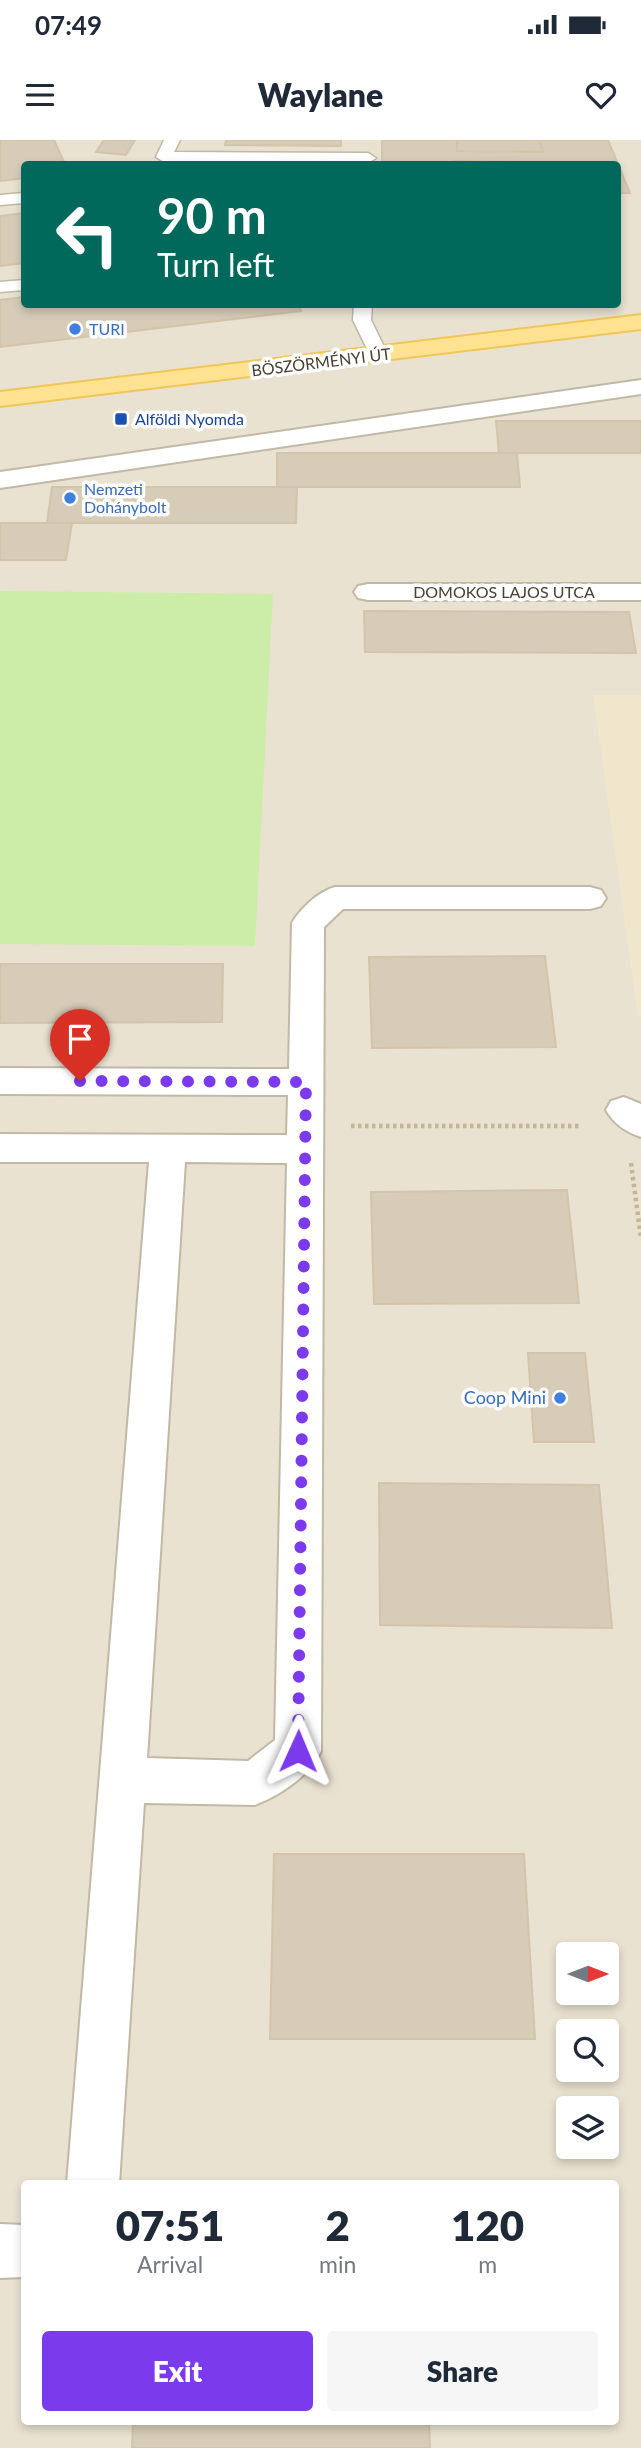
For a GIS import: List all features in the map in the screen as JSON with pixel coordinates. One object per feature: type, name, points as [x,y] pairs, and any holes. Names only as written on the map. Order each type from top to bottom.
[{"type":"main road","name":"BÖSZÖRMÉNYI ÚT","points":[[0,399],[641,322]]},
{"type":"street","points":[[0,480],[641,387]]},
{"type":"street","name":"DOMOKOS LAJOS UTCA","points":[[368,592],[641,592]]},
{"type":"street","points":[[124,1780],[255,1783],[298,1751],[308,923],[334,898],[590,898]]},
{"type":"street","points":[[0,1081],[306,1082]]},
{"type":"street","points":[[0,1148],[168,1150],[305,1138]]},
{"type":"street","points":[[93,2180],[168,1150]]},
{"type":"street","points":[[0,2250],[21,2251]]},
{"type":"lane","points":[[172,140],[164,157],[368,161],[369,140]]},
{"type":"lane","points":[[0,200],[21,198]]},
{"type":"lane","points":[[0,287],[21,285]]},
{"type":"lane","points":[[363,308],[362,320],[379,355]]},
{"type":"path","points":[[305,1138],[630,1119],[641,1238]]},
{"type":"shaded area","points":[[0,140],[641,140],[641,2448],[0,2448]]},
{"type":"shaded area","points":[[593,695],[641,695],[641,1017],[638,1017]]},
{"type":"green space","points":[[0,591],[273,594],[255,946],[0,944]]},
{"type":"building","points":[[0,140],[54,140],[64,161],[21,161],[21,178],[0,181]]},
{"type":"building","points":[[104,140],[135,140],[126,155],[96,152]]},
{"type":"building","points":[[226,140],[341,140],[341,146],[225,145]]},
{"type":"building","points":[[382,140],[457,140],[457,151],[543,152],[539,140],[608,140],[617,161],[454,161],[382,161]]},
{"type":"building","points":[[457,140],[539,140],[543,152],[457,151]]},
{"type":"building","points":[[621,171],[630,193],[621,193]]},
{"type":"building","points":[[21,213],[21,263],[0,266],[0,216]]},
{"type":"building","name":"TURI","points":[[21,297],[21,308],[300,308],[301,311],[0,347],[0,300]]},
{"type":"building","points":[[496,421],[641,421],[641,453],[499,453]]},
{"type":"building","points":[[277,453],[517,453],[520,487],[277,487]]},
{"type":"building","points":[[52,487],[297,487],[296,523],[47,523]]},
{"type":"building","points":[[0,523],[72,523],[66,560],[0,560]]},
{"type":"building","points":[[364,611],[629,612],[636,653],[365,652]]},
{"type":"building","points":[[545,956],[556,1047],[372,1048],[369,957]]},
{"type":"building","points":[[0,964],[223,964],[222,1022],[0,1023]]},
{"type":"building","points":[[567,1190],[579,1303],[374,1304],[371,1192]]},
{"type":"building","name":"Coop Mini","points":[[528,1353],[585,1353],[594,1442],[534,1442]]},
{"type":"building","points":[[379,1483],[599,1485],[612,1628],[380,1625]]},
{"type":"building","points":[[274,1854],[524,1854],[535,2039],[270,2039]]},
{"type":"building","points":[[133,2425],[429,2425],[430,2448],[132,2448]]},
{"type":"place","name":"TURI","points":[[75,329]]},
{"type":"place","name":"Alföldi Nyomda","points":[[121,419]]},
{"type":"place","name":"Nemzeti Dohánybolt","points":[[70,498]]},
{"type":"place","name":"Coop Mini","points":[[560,1398]]},
{"type":"route","points":[[80,1081],[306,1082],[298,1751]]}]
